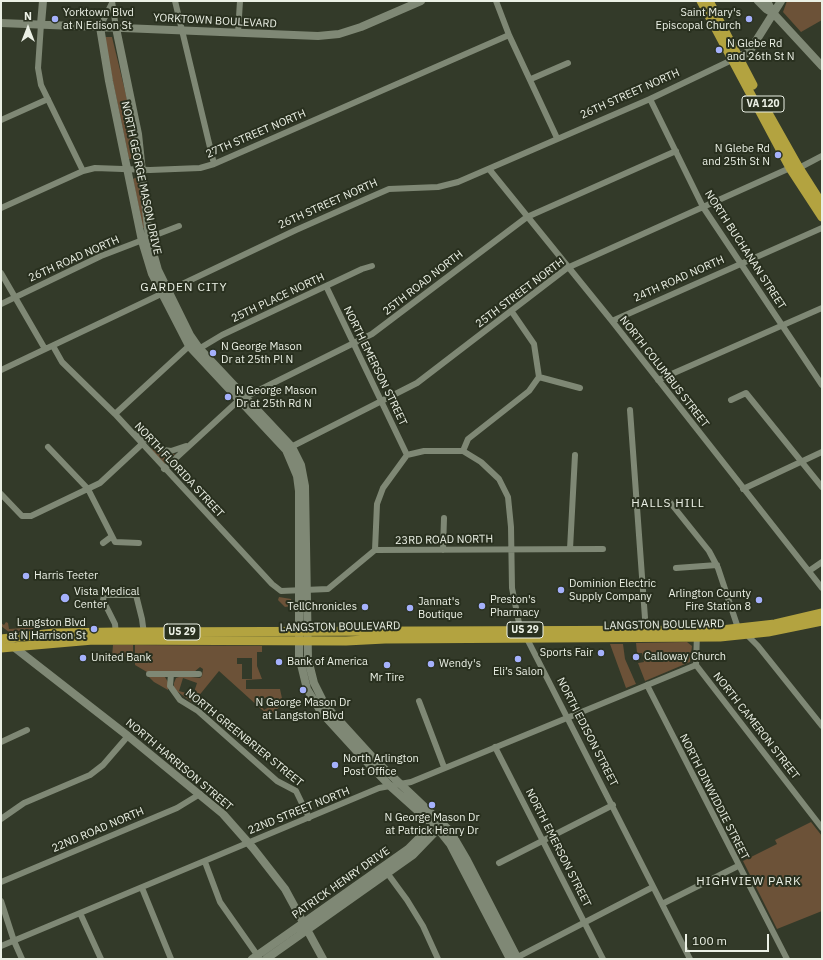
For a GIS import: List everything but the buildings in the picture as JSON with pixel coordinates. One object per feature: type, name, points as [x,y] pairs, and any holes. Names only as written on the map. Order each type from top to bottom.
[{"type":"main road","name":"VA 120","points":[[701,1],[735,58],[822,217]]},
{"type":"main road","name":"VA 120","points":[[709,1],[735,58]]},
{"type":"main road","name":"VA 120","points":[[795,168],[822,204]]},
{"type":"main road","name":"LANGSTON BOULEVARD","points":[[697,634],[789,621],[822,613]]},
{"type":"main road","name":"LANGSTON BOULEVARD","points":[[2,638],[54,633],[116,636],[524,634],[748,635],[790,629],[822,621]]},
{"type":"main road","name":"LANGSTON BOULEVARD","points":[[1,648],[116,636]]},
{"type":"street","points":[[43,1],[38,68],[41,85],[83,171]]},
{"type":"street","points":[[175,1],[214,164]]},
{"type":"street","points":[[238,33],[240,1]]},
{"type":"street","name":"YORKTOWN BOULEVARD","points":[[1,23],[313,36],[339,34],[361,27],[421,1]]},
{"type":"street","points":[[496,1],[509,35],[557,138]]},
{"type":"street","points":[[758,1],[766,9],[774,13]]},
{"type":"street","points":[[767,1],[774,13],[822,66]]},
{"type":"street","name":"26TH STREET NORTH","points":[[1,370],[296,230],[389,189],[438,187],[458,182],[650,98],[748,52],[781,1]]},
{"type":"street","name":"NORTH GEORGE MASON DRIVE","points":[[112,2],[100,27],[127,168],[146,239],[152,274],[190,335],[197,350],[289,449],[294,466],[299,484],[303,591],[301,671],[307,689],[314,702],[390,786],[438,824]]},
{"type":"street","name":"NORTH GEORGE MASON DRIVE","points":[[112,2],[138,134],[142,169],[146,239]]},
{"type":"street","name":"27TH STREET NORTH","points":[[1,208],[83,171],[96,168],[200,168],[214,164],[509,35]]},
{"type":"street","points":[[531,80],[568,63]]},
{"type":"street","points":[[1,120],[48,98]]},
{"type":"street","name":"NORTH BUCHANAN STREET","points":[[650,98],[703,207],[822,385]]},
{"type":"street","name":"25TH ROAD NORTH","points":[[164,469],[242,398],[353,343],[389,323],[526,217],[676,151]]},
{"type":"street","name":"25TH STREET NORTH","points":[[289,449],[417,383],[512,312],[543,285],[567,268],[822,156]]},
{"type":"street","name":"NORTH COLUMBUS STREET","points":[[489,169],[567,268],[612,321],[822,588]]},
{"type":"street","name":"26TH ROAD NORTH","points":[[1,304],[101,256],[179,226]]},
{"type":"street","name":"24TH ROAD NORTH","points":[[612,321],[741,262],[822,228]]},
{"type":"street","name":"25TH PLACE NORTH","points":[[197,350],[222,335],[362,269],[372,266]]},
{"type":"street","points":[[1,273],[45,349]]},
{"type":"street","name":"NORTH EMERSON STREET","points":[[326,286],[406,455]]},
{"type":"street","name":"NORTH GEORGE MASON DRIVE","points":[[164,292],[188,346],[197,350]]},
{"type":"street","points":[[658,380],[822,308]]},
{"type":"street","points":[[303,591],[328,589],[339,582],[375,550],[377,504],[383,488],[406,455],[424,451],[463,451],[468,439],[529,391],[539,377],[534,344],[512,312]]},
{"type":"street","name":"NORTH FLORIDA STREET","points":[[54,346],[62,362],[114,414],[272,584],[281,591],[303,591]]},
{"type":"street","points":[[114,414],[188,346]]},
{"type":"street","points":[[539,377],[580,388]]},
{"type":"street","points":[[731,400],[746,393],[822,486]]},
{"type":"street","points":[[630,410],[646,634]]},
{"type":"street","name":"25TH ROAD NORTH","points":[[131,432],[164,450],[179,449],[191,444]]},
{"type":"street","points":[[1,494],[20,514],[26,517],[31,516],[100,483],[142,444]]},
{"type":"street","points":[[48,447],[88,490],[114,542],[139,543]]},
{"type":"street","name":"NORTH EDISON STREET","points":[[463,451],[481,462],[499,479],[508,497],[512,549],[512,588],[519,624],[613,805],[690,959]]},
{"type":"street","points":[[743,489],[822,452]]},
{"type":"street","points":[[570,550],[575,455]]},
{"type":"street","points":[[669,500],[709,551],[717,565],[736,622],[740,628],[748,635],[822,726]]},
{"type":"street","points":[[443,550],[444,518]]},
{"type":"street","points":[[103,543],[111,537]]},
{"type":"street","name":"23RD ROAD NORTH","points":[[375,550],[603,549]]},
{"type":"street","points":[[809,571],[822,562]]},
{"type":"street","points":[[676,568],[717,565]]},
{"type":"street","points":[[116,636],[103,600],[104,595],[136,595],[141,613],[144,636]]},
{"type":"street","points":[[696,665],[697,634]]},
{"type":"street","name":"NORTH GEORGE MASON DRIVE","points":[[303,636],[310,671],[325,704],[438,824],[457,855],[514,959]]},
{"type":"street","name":"NORTH HARRISON STREET","points":[[2,638],[128,736],[223,814],[285,889],[323,959]]},
{"type":"street","name":"22ND STREET NORTH","points":[[1,946],[379,788],[400,785],[696,665]]},
{"type":"street","name":"NORTH CAMERON STREET","points":[[696,665],[822,828]]},
{"type":"street","name":"NORTH GREENBRIER STREET","points":[[149,674],[199,674]]},
{"type":"street","name":"NORTH GREENBRIER STREET","points":[[171,674],[170,686],[180,700],[198,711],[277,781],[296,791],[309,818]]},
{"type":"street","name":"NORTH DINWIDDIE STREET","points":[[647,685],[738,866],[787,959]]},
{"type":"street","points":[[419,701],[444,767]]},
{"type":"street","points":[[1,742],[27,730]]},
{"type":"street","points":[[1,819],[24,803],[90,775],[104,765],[128,736]]},
{"type":"street","name":"NORTH EMERSON STREET","points":[[495,747],[603,959]]},
{"type":"street","name":"22ND ROAD NORTH","points":[[1,882],[177,808],[200,794]]},
{"type":"street","points":[[499,863],[613,805]]},
{"type":"street","name":"PATRICK HENRY DRIVE","points":[[256,958],[385,870],[419,849],[438,824]]},
{"type":"street","points":[[205,862],[220,902],[256,958]]},
{"type":"street","points":[[662,904],[738,866]]},
{"type":"street","points":[[385,870],[423,926],[438,959]]},
{"type":"street","points":[[514,959],[653,887]]},
{"type":"street","points":[[142,888],[170,959]]},
{"type":"street","points":[[1,901],[14,941],[22,959]]},
{"type":"street","points":[[80,913],[101,959]]},
{"type":"street","name":"PATRICK HENRY DRIVE","points":[[266,959],[305,926]]},
{"type":"shaded area","points":[[787,1],[822,1],[822,20],[801,32],[783,12]]},
{"type":"shaded area","points":[[112,37],[134,128],[138,158],[129,159],[104,38]]},
{"type":"shaded area","points":[[139,176],[145,228],[143,228],[133,179]]},
{"type":"shaded area","points":[[150,448],[163,453],[175,454],[164,464]]},
{"type":"shaded area","points":[[279,597],[291,599],[293,606],[285,607],[278,600]]},
{"type":"shaded area","points":[[80,620],[82,627],[49,627],[9,632],[1,626],[1,623],[4,625],[6,622],[8,623],[9,629],[50,626],[52,622],[54,626],[80,624]]},
{"type":"shaded area","points":[[687,642],[692,646],[690,662],[645,681],[638,663],[644,662],[642,653],[637,653],[636,643]]},
{"type":"shaded area","points":[[610,644],[623,644],[625,659],[636,684],[626,688]]},
{"type":"shaded area","points":[[113,645],[133,645],[133,657],[112,657]]},
{"type":"shaded area","points":[[135,645],[262,646],[262,652],[257,652],[257,666],[262,679],[246,680],[246,689],[280,689],[283,703],[270,717],[219,671],[193,703],[174,689],[174,683],[176,678],[182,676],[200,678],[202,676],[203,669],[200,667],[194,672],[147,672],[135,665]],"holes":[[[237,658],[252,658],[252,679],[242,679],[242,664],[237,664]],[[183,678],[197,683],[193,695],[179,691]],[[267,697],[272,705],[264,710],[259,701]]]},
{"type":"shaded area","points":[[148,676],[165,677],[168,682],[168,690],[154,682]]},
{"type":"shaded area","points":[[811,822],[822,836],[822,911],[777,929],[743,861],[777,844],[775,840]]},
{"type":"place","name":"Yorktown Blvd at N Edison St","points":[[55,19]]},
{"type":"place","name":"Saint Mary's Episcopal Church","points":[[749,19]]},
{"type":"place","name":"N Glebe Rd and 26th St N","points":[[719,50]]},
{"type":"place","name":"N Glebe Rd and 25th St N","points":[[778,155]]},
{"type":"place","name":"N George Mason Dr at 25th Pl N","points":[[213,353]]},
{"type":"place","name":"N George Mason Dr at 25th Rd N","points":[[228,397]]},
{"type":"place","name":"Harris Teeter","points":[[26,576]]},
{"type":"place","name":"Dominion Electric Supply Company","points":[[561,590]]},
{"type":"place","name":"Vista Medical Center","points":[[65,598]]},
{"type":"place","name":"Arlington County Fire Station 8","points":[[759,600]]},
{"type":"place","name":"Preston's Pharmacy","points":[[482,606]]},
{"type":"place","name":"TellChronicles","points":[[365,607]]},
{"type":"place","name":"Jannat's Boutique","points":[[410,608]]},
{"type":"place","name":"Langston Blvd at N Harrison St","points":[[94,629]]},
{"type":"place","name":"Sports Fair","points":[[601,653]]},
{"type":"place","name":"Calloway Church","points":[[636,657]]},
{"type":"place","name":"United Bank","points":[[83,658]]},
{"type":"place","name":"Eli’s Salon","points":[[518,659]]},
{"type":"place","name":"Bank of America","points":[[279,662]]},
{"type":"place","name":"Wendy's","points":[[431,664]]},
{"type":"place","name":"Mr Tire","points":[[387,665]]},
{"type":"place","name":"N George Mason Dr at Langston Blvd","points":[[303,690]]},
{"type":"place","name":"North Arlington Post Office","points":[[335,765]]},
{"type":"place","name":"N George Mason Dr at Patrick Henry Dr","points":[[432,805]]},
{"type":"district","name":"GARDEN CITY","points":[[184,288]]},
{"type":"district","name":"HALLS HILL","points":[[668,504]]},
{"type":"district","name":"HIGHVIEW PARK","points":[[749,882]]}]
